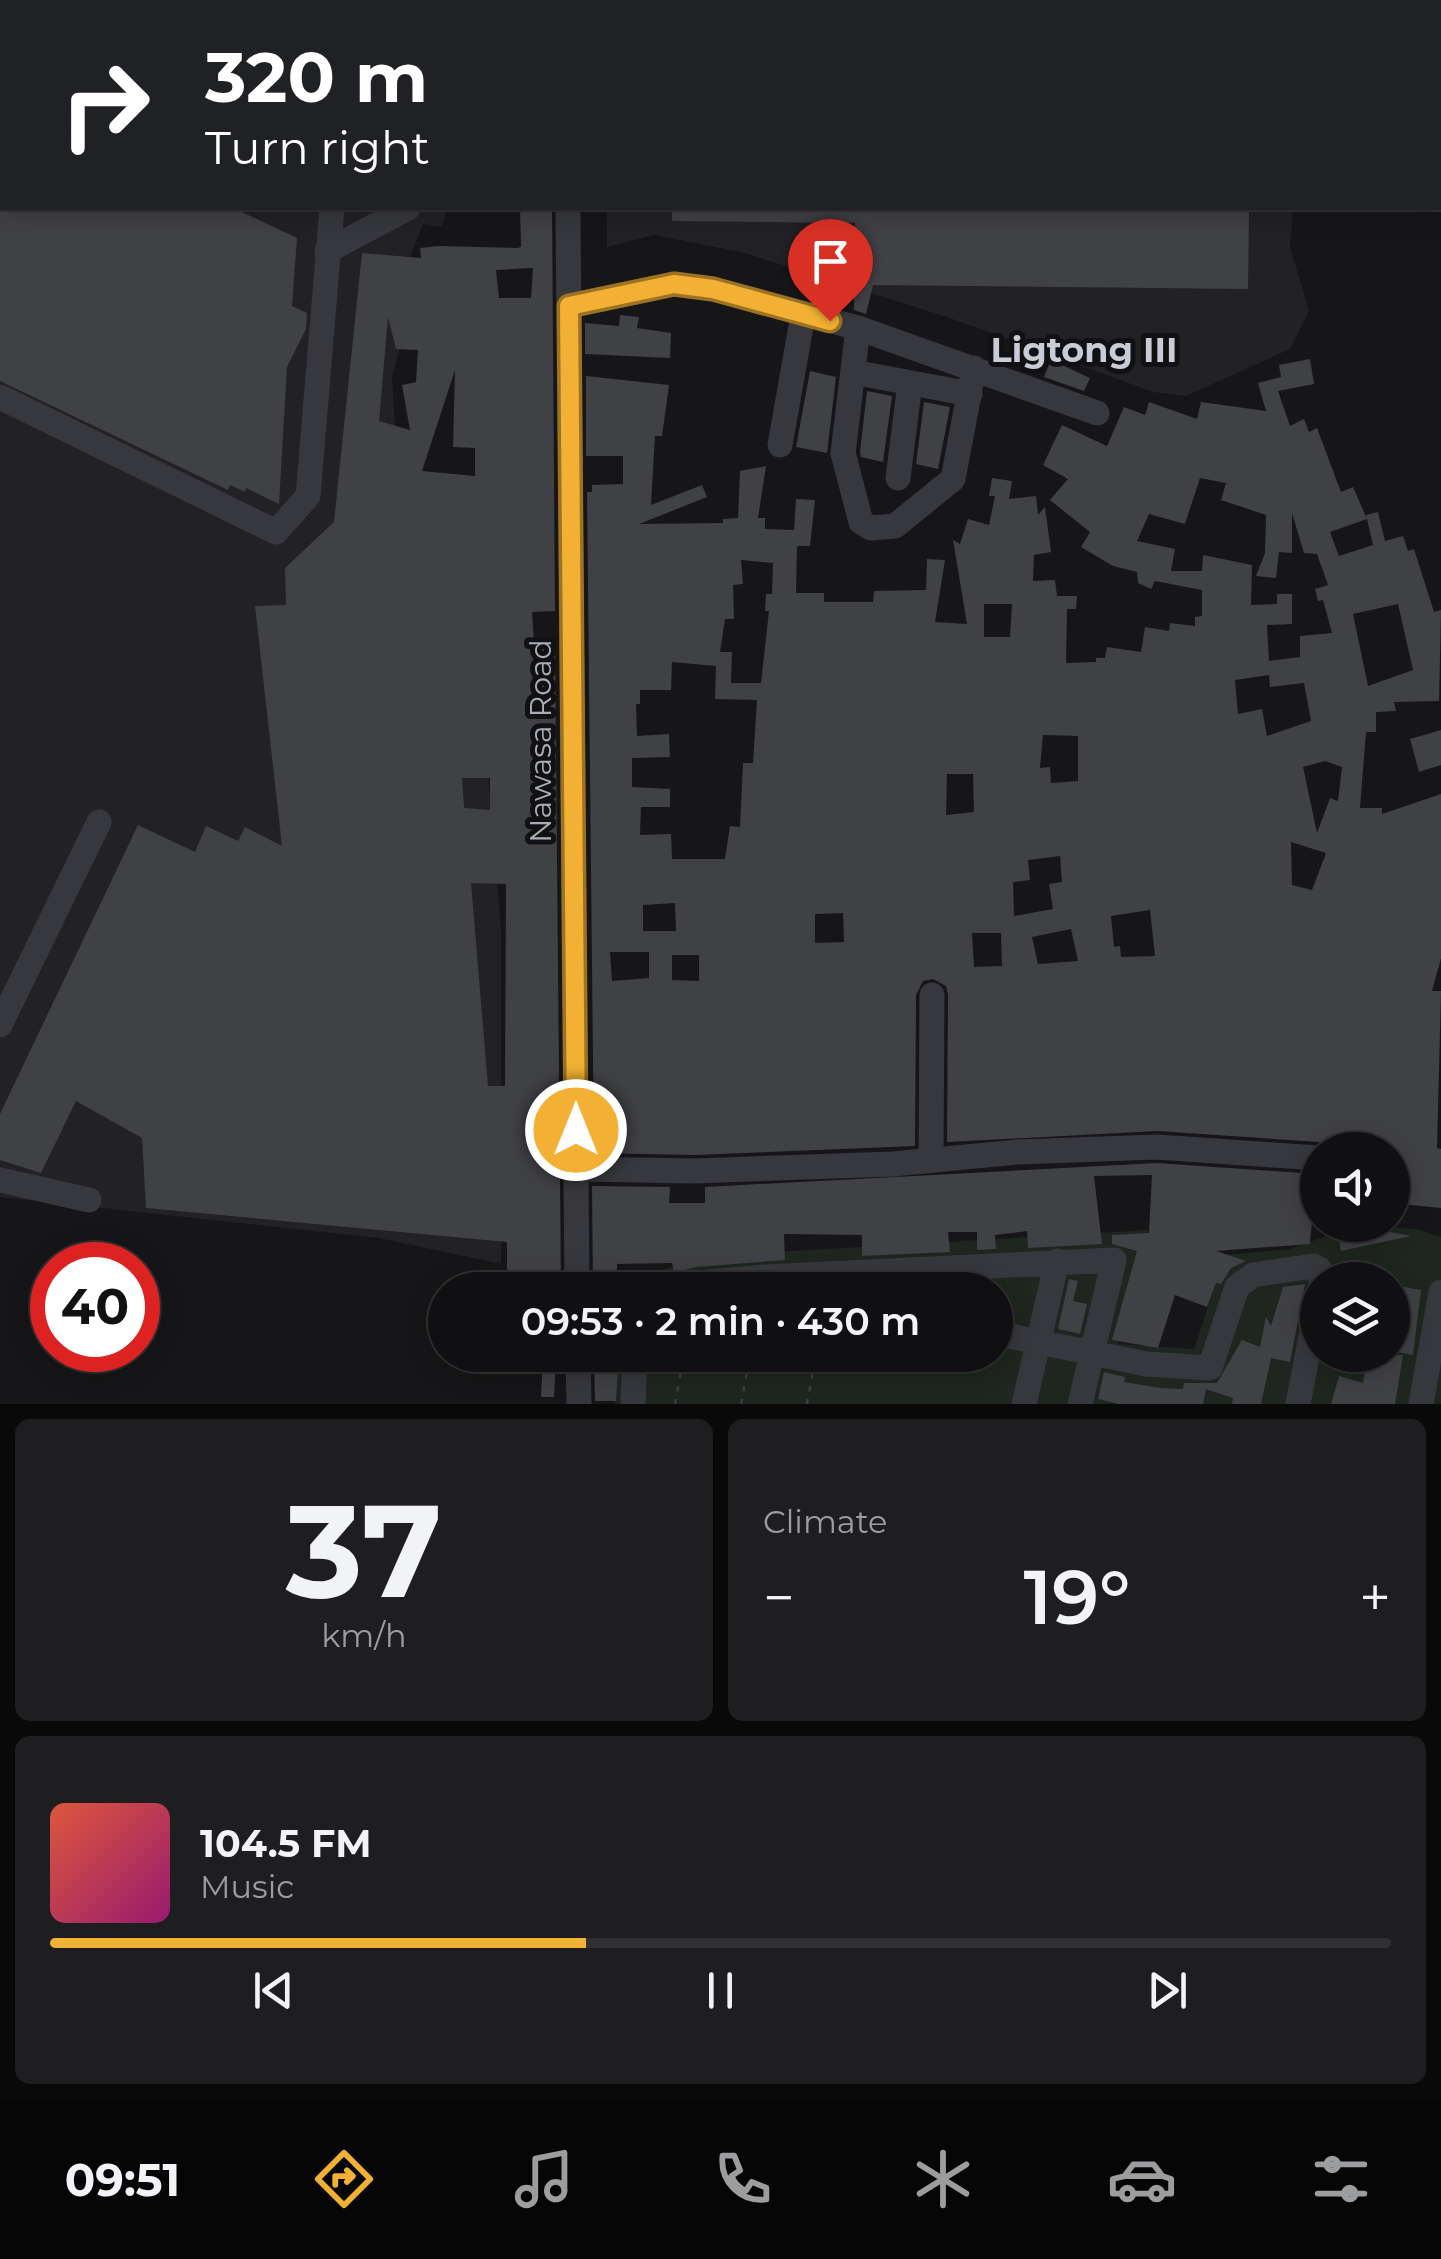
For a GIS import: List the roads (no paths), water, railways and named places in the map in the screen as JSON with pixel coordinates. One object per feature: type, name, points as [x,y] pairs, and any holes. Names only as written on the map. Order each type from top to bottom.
[{"type":"street","points":[[0,397],[276,532],[308,496],[332,210]]},
{"type":"street","name":"Nawasa Road","points":[[568,210],[577,1272]]},
{"type":"street","points":[[328,251],[394,211]]},
{"type":"street","points":[[569,306],[674,284],[713,289],[858,328],[1097,414]]},
{"type":"street","points":[[780,445],[803,314]]},
{"type":"street","points":[[858,328],[844,462],[862,522],[871,528],[895,526],[953,479],[974,368]]},
{"type":"street","points":[[852,372],[970,394]]},
{"type":"street","points":[[898,478],[910,382]]},
{"type":"street","points":[[0,1025],[99,822]]},
{"type":"street","points":[[932,995],[932,1160]]},
{"type":"street","points":[[576,1170],[694,1172],[1157,1147],[1300,1157]]},
{"type":"street","points":[[0,1180],[89,1200]]},
{"type":"street","points":[[857,1272],[1114,1260],[1080,1404]]},
{"type":"street","points":[[1024,1404],[1058,1261]]},
{"type":"street","points":[[1013,1337],[1146,1364],[1210,1368],[1237,1288],[1253,1275],[1300,1268]]},
{"type":"street","points":[[1421,1404],[1441,1292]]},
{"type":"street","points":[[578,1372],[579,1404]]},
{"type":"street","points":[[634,1404],[635,1372]]},
{"type":"street","points":[[1298,1404],[1304,1372]]},
{"type":"district","name":"Ligtong III","points":[[1084,349]]}]
